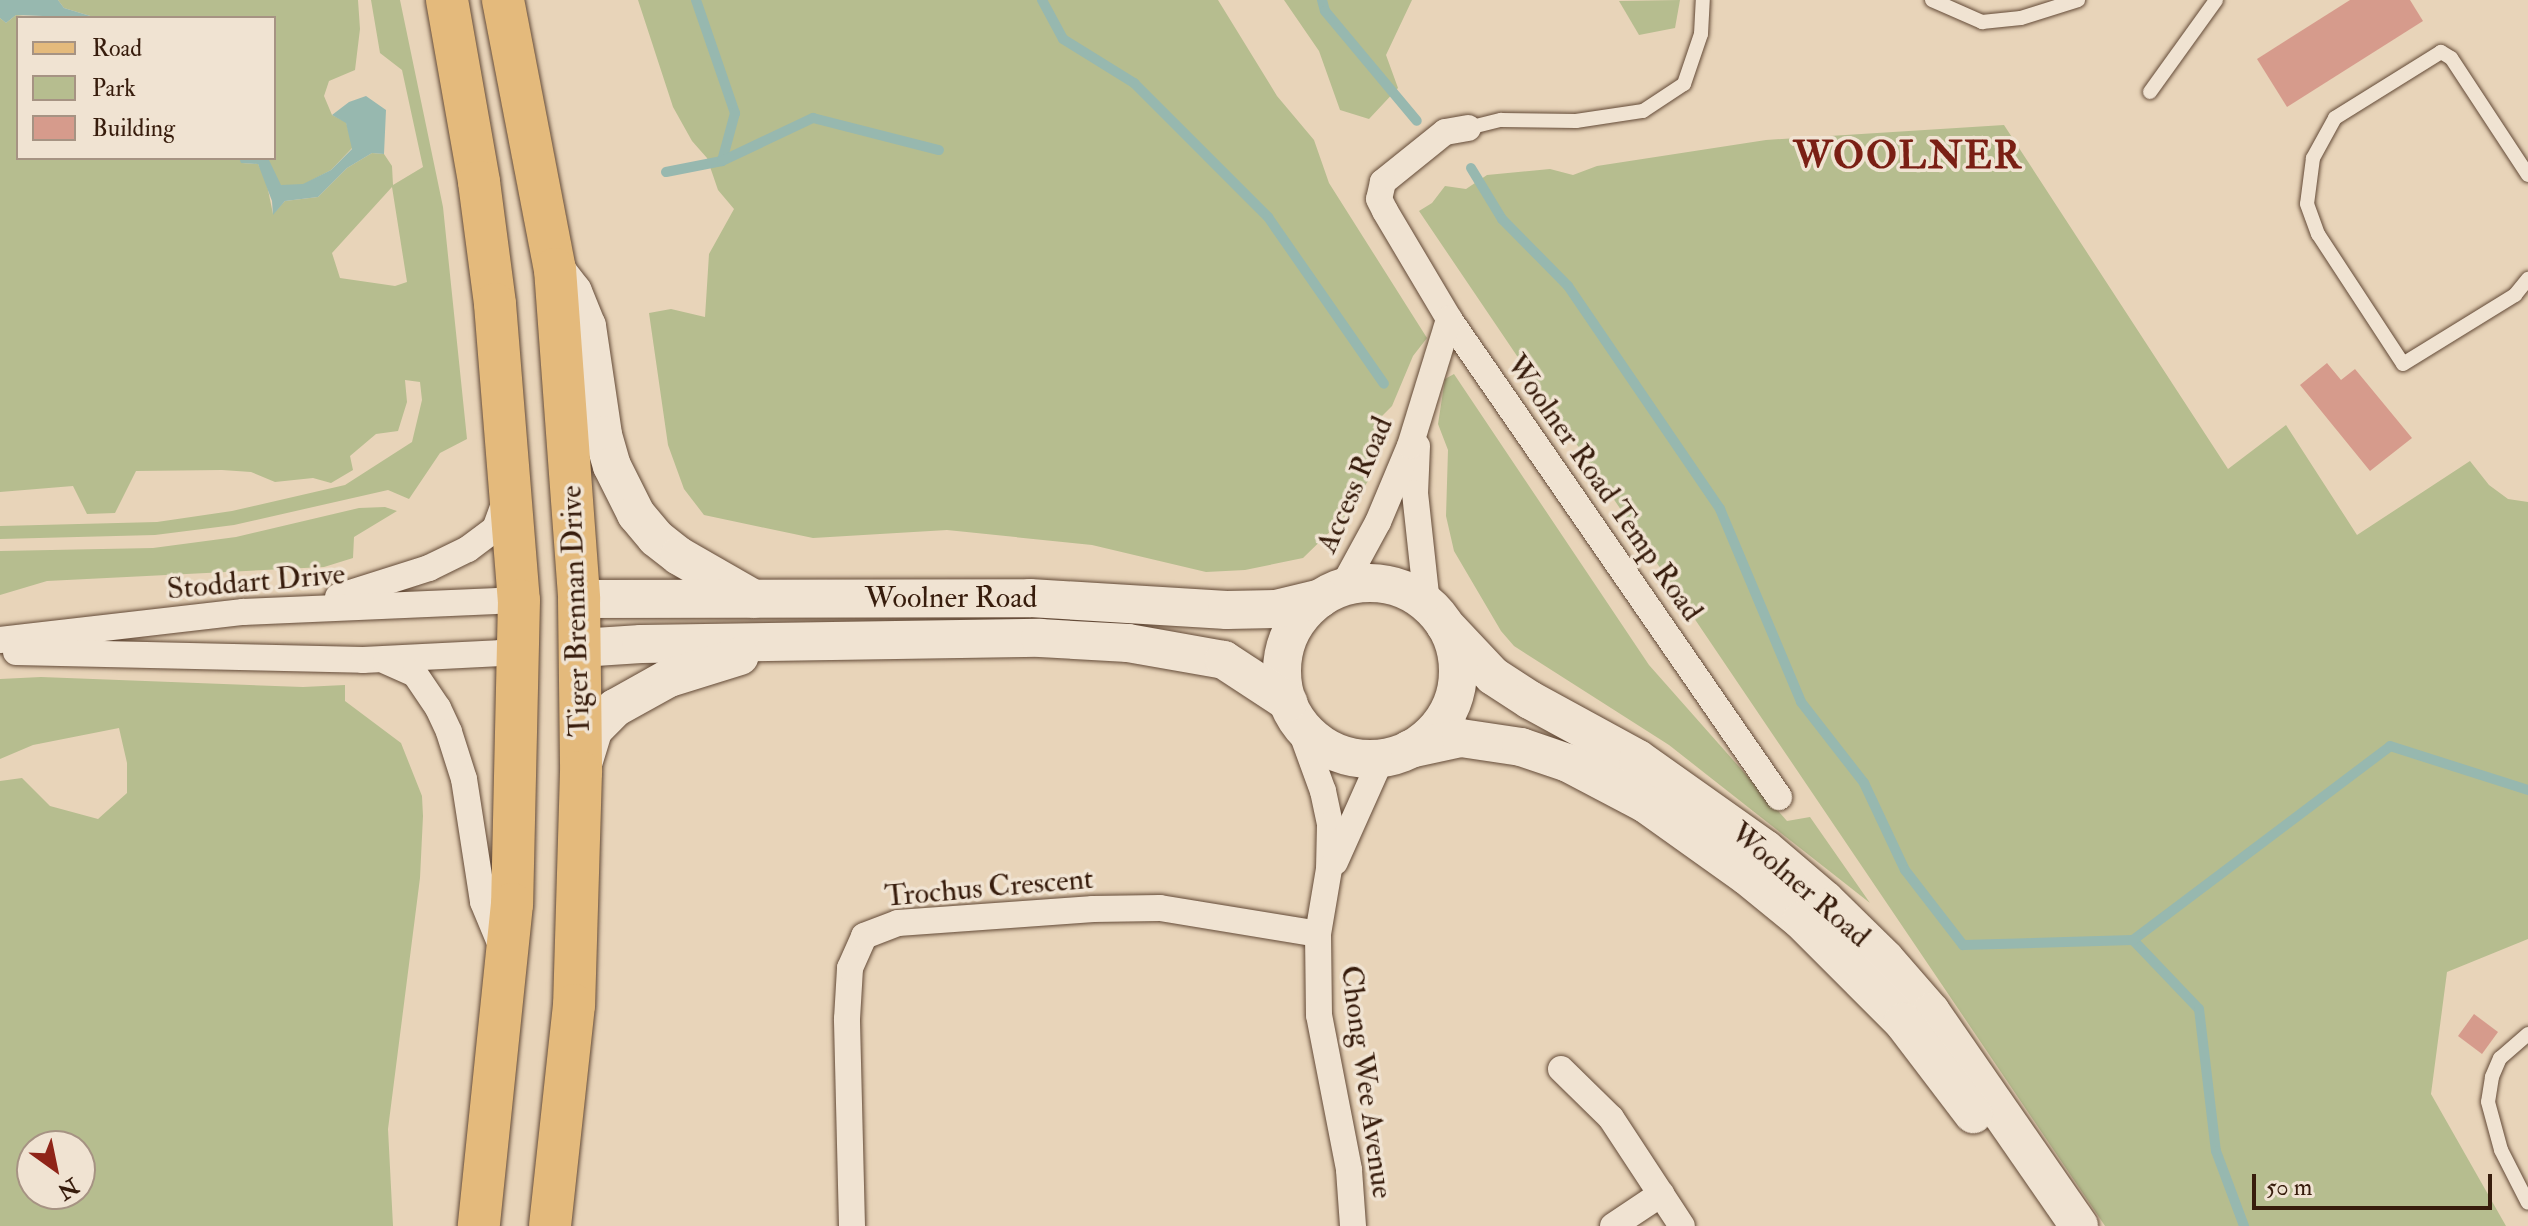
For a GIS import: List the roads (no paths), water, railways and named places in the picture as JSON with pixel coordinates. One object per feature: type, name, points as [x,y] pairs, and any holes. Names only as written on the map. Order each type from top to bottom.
[{"type":"main road","name":"Tiger Brennan Drive","points":[[447,0],[483,212],[509,461],[519,600],[520,652],[508,962],[479,1226]]},
{"type":"main road","name":"Tiger Brennan Drive","points":[[503,0],[555,269],[579,599],[581,772],[574,1005],[550,1226]]},
{"type":"main road","points":[[555,269],[573,292],[587,326],[603,435],[612,466],[636,514],[656,538],[679,556],[757,600]]},
{"type":"main road","points":[[1382,584],[1407,590],[1436,614],[1458,661],[1456,690],[1440,723],[1396,753],[1340,753],[1309,734],[1292,710],[1282,671],[1287,643],[1300,619],[1332,593],[1382,584]]},
{"type":"main road","name":"Woolner Road","points":[[579,599],[1030,598],[1239,610],[1276,609],[1332,593]]},
{"type":"main road","points":[[519,600],[579,599]]},
{"type":"main road","name":"Woolner Road","points":[[1436,614],[1493,676],[1664,776],[1765,849],[1825,900],[1885,959],[1931,1012],[2079,1226]]},
{"type":"main road","name":"Woolner Road","points":[[580,648],[1040,638],[1166,647],[1224,660],[1292,710]]},
{"type":"main road","points":[[581,772],[593,730],[603,717],[623,703],[696,668],[780,642]]},
{"type":"main road","points":[[520,652],[580,648]]},
{"type":"main road","name":"Woolner Road","points":[[1396,753],[1475,738],[1556,758],[1646,804],[1747,876],[1801,920],[1903,1022],[1955,1089],[2048,1226]]},
{"type":"street","name":"Woolner Road Temp Road","points":[[1468,128],[1445,132],[1383,182],[1379,199],[1449,319],[1779,797]]},
{"type":"street","name":"Access Road","points":[[1332,593],[1387,503],[1423,407],[1449,319]]},
{"type":"street","name":"Access Road","points":[[1423,407],[1415,493],[1436,614]]},
{"type":"street","points":[[295,608],[396,580],[484,539],[501,517],[509,461]]},
{"type":"street","name":"Stoddart Drive","points":[[0,640],[295,608],[519,600]]},
{"type":"street","points":[[0,651],[363,660],[391,662],[405,668],[425,686],[438,708],[464,779],[483,902],[508,962]]},
{"type":"street","points":[[363,660],[520,652]]},
{"type":"street","name":"Chong Wee Avenue","points":[[1292,710],[1328,809],[1330,845],[1318,934],[1319,1015],[1349,1170],[1353,1226]]},
{"type":"street","name":"Chong Wee Avenue","points":[[1324,900],[1340,850],[1396,753]]},
{"type":"street","name":"Trochus Crescent","points":[[852,1226],[847,1019],[850,968],[864,936],[898,923],[1120,908],[1198,912],[1318,934]]},
{"type":"street","points":[[1561,1069],[1611,1118],[1682,1226]]},
{"type":"street","points":[[1613,1226],[1661,1194]]},
{"type":"lane","points":[[1468,128],[1501,120],[1576,121],[1643,111],[1684,84],[1701,34],[1703,0]]},
{"type":"lane","points":[[1932,0],[1982,22],[2021,18],[2078,0]]},
{"type":"lane","points":[[2150,92],[2216,0]]},
{"type":"lane","points":[[2528,175],[2451,58],[2441,52],[2335,118],[2313,158],[2307,204],[2318,234],[2403,364],[2522,294],[2528,279]]},
{"type":"lane","points":[[2528,1034],[2500,1058],[2492,1077],[2488,1102],[2501,1150],[2528,1203]]},
{"type":"water","points":[[0,0],[58,0],[64,8],[90,16],[16,15],[6,23],[0,18]]},
{"type":"water","points":[[366,96],[386,110],[384,154],[372,153],[347,168],[318,197],[285,201],[273,215],[272,201],[258,164],[241,163],[240,160],[269,160],[281,185],[303,184],[331,170],[352,149],[346,123],[332,115],[349,102]]},
{"type":"waterway","points":[[696,0],[735,113],[722,161]]},
{"type":"waterway","points":[[1042,0],[1063,39],[1134,83],[1268,217],[1384,384]]},
{"type":"waterway","points":[[1322,0],[1325,11],[1417,121]]},
{"type":"waterway","points":[[666,172],[722,161],[813,118],[939,150]]},
{"type":"waterway","points":[[1471,168],[1502,219],[1568,286],[1720,509],[1801,702],[1864,783],[1905,870],[1963,945],[2133,940],[2199,1009],[2216,1151],[2244,1226]]},
{"type":"waterway","points":[[2133,940],[2390,746],[2528,790]]},
{"type":"district","name":"WOOLNER","points":[[1908,157]]}]
